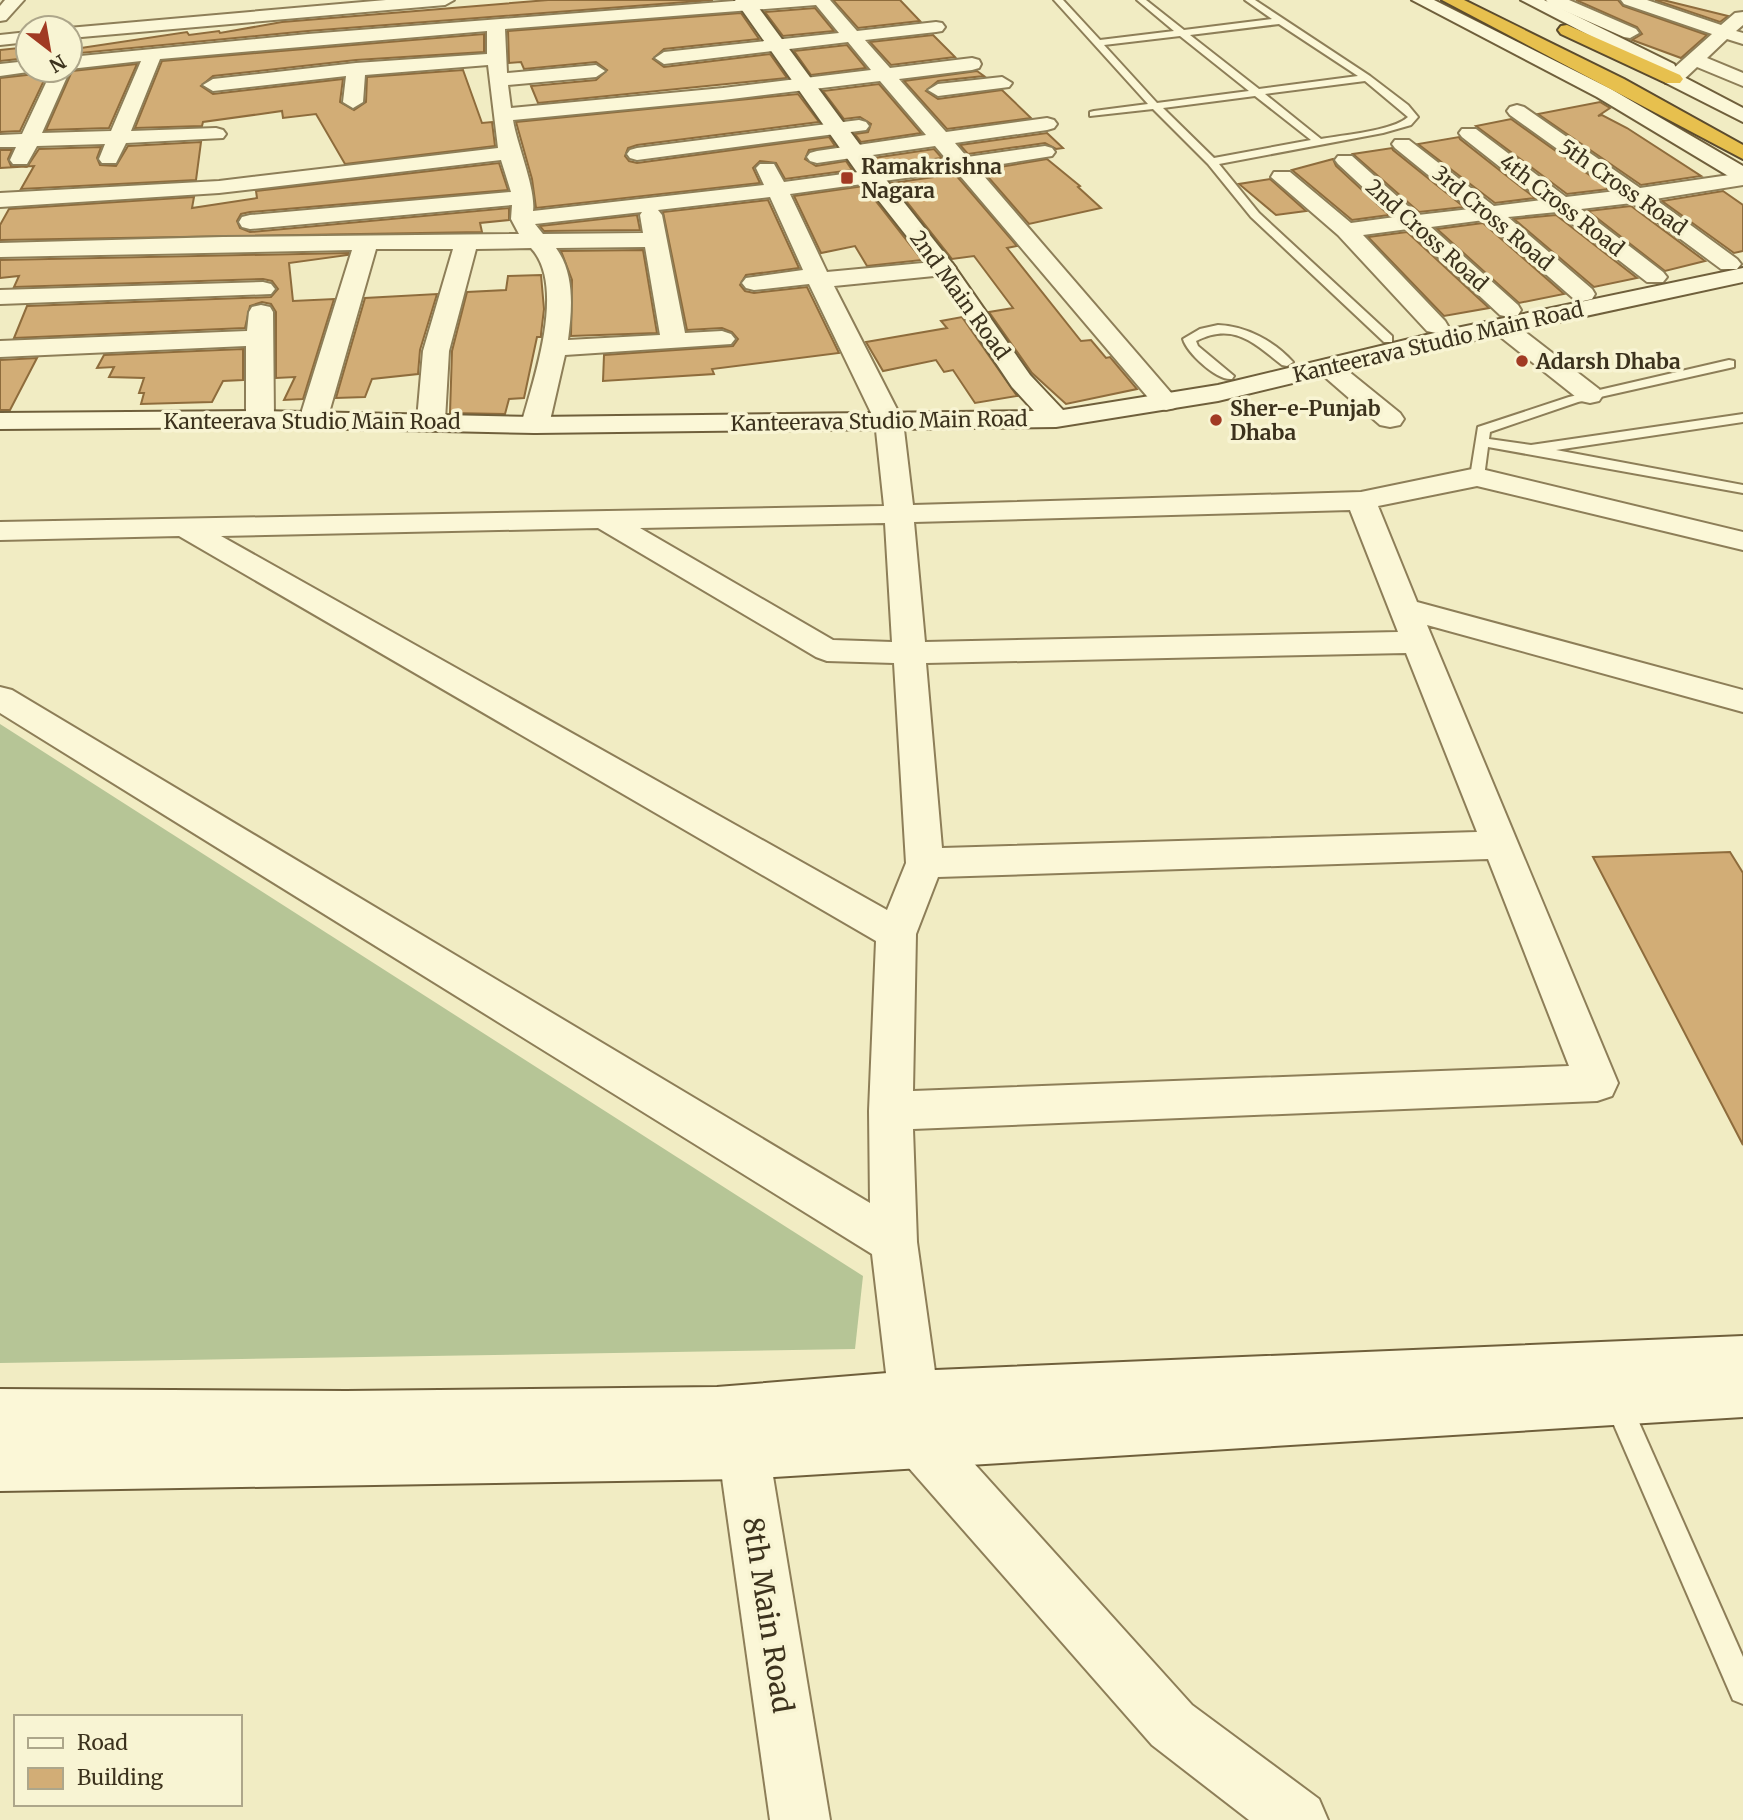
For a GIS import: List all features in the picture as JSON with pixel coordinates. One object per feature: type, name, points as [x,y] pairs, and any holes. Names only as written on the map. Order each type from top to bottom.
[{"type":"highway","points":[[1451,0],[1704,129],[1743,153]]},
{"type":"highway","points":[[1481,0],[1739,124]]},
{"type":"highway","points":[[1522,2],[1673,79]]},
{"type":"street","points":[[0,16],[15,0]]},
{"type":"street","points":[[249,45],[244,18],[253,0]]},
{"type":"street","points":[[84,30],[133,20],[244,18],[313,5],[445,0]]},
{"type":"street","points":[[84,62],[308,39],[496,26],[679,24],[746,3],[814,0]]},
{"type":"street","points":[[821,0],[1166,402],[1207,382],[1227,376],[1436,326],[1505,318],[1583,294],[1655,277],[1738,267]]},
{"type":"street","points":[[1421,0],[1604,93],[1743,177]]},
{"type":"street","points":[[1555,0],[1630,33]]},
{"type":"street","points":[[1630,0],[1743,39]]},
{"type":"street","name":"2nd Main Road","points":[[746,3],[872,177],[944,268],[1021,381],[1056,419]]},
{"type":"street","points":[[308,39],[313,5]]},
{"type":"street","points":[[1739,124],[1673,79],[1743,16]]},
{"type":"street","points":[[679,24],[695,55],[723,94]]},
{"type":"street","points":[[496,26],[498,101],[509,153],[522,208],[536,242],[553,262],[559,309],[535,425]]},
{"type":"street","points":[[664,58],[936,27]]},
{"type":"street","points":[[0,141],[120,138],[216,141],[213,85],[217,48]]},
{"type":"street","points":[[843,59],[896,53]]},
{"type":"street","points":[[105,169],[153,55]]},
{"type":"street","points":[[1696,60],[1743,80]]},
{"type":"street","points":[[763,68],[816,62]]},
{"type":"street","points":[[503,115],[627,120],[723,94],[972,64]]},
{"type":"street","points":[[353,102],[356,69]]},
{"type":"street","points":[[213,85],[356,69],[596,71]]},
{"type":"street","points":[[875,98],[1002,83]]},
{"type":"street","points":[[17,166],[55,84]]},
{"type":"street","points":[[796,107],[848,101]]},
{"type":"street","name":"5th Cross Road","points":[[1517,111],[1633,196],[1673,219],[1738,267]]},
{"type":"street","points":[[898,121],[948,115]]},
{"type":"street","points":[[627,120],[650,205],[674,342]]},
{"type":"street","points":[[637,154],[874,124]]},
{"type":"street","points":[[759,165],[1047,124]]},
{"type":"street","name":"4th Cross Road","points":[[1469,133],[1655,277]]},
{"type":"street","points":[[750,140],[759,165],[775,190],[889,421],[900,514],[925,863],[896,934],[891,1111],[894,1242],[916,1418],[1172,1725],[1297,1820]]},
{"type":"street","name":"3rd Cross Road","points":[[1402,144],[1488,212],[1583,294]]},
{"type":"street","points":[[223,244],[222,226],[522,208],[650,205],[1045,152]]},
{"type":"street","points":[[0,200],[509,153]]},
{"type":"street","name":"2nd Cross Road","points":[[1345,160],[1412,222],[1505,318],[1590,395]]},
{"type":"street","points":[[1282,177],[1346,230],[1436,326]]},
{"type":"street","points":[[1346,230],[1633,196],[1743,177]]},
{"type":"street","points":[[219,180],[221,213]]},
{"type":"street","points":[[954,189],[980,185]]},
{"type":"street","points":[[890,200],[916,196]]},
{"type":"street","points":[[0,250],[223,244],[654,240]]},
{"type":"street","points":[[431,421],[436,351],[466,242]]},
{"type":"street","points":[[313,419],[366,243]]},
{"type":"street","points":[[260,419],[259,338],[268,244]]},
{"type":"street","name":"Kanteerava Studio Main Road","points":[[0,421],[313,419],[535,425],[1056,419],[1218,393],[1328,368],[1505,318],[1738,267]]},
{"type":"street","points":[[754,284],[944,268]]},
{"type":"street","points":[[0,297],[263,289]]},
{"type":"street","points":[[0,349],[259,338]]},
{"type":"street","points":[[553,348],[722,339]]},
{"type":"street","points":[[1328,368],[1390,419]]},
{"type":"street","points":[[0,531],[900,514],[1361,502],[1476,477],[1743,541]]},
{"type":"street","points":[[891,1111],[1597,1083],[1361,502]]},
{"type":"street","points":[[605,520],[827,650],[909,653],[1411,625],[1743,701]]},
{"type":"street","points":[[185,528],[896,934]]},
{"type":"street","points":[[0,698],[894,1242]]},
{"type":"street","points":[[925,863],[1501,845]]},
{"type":"street","points":[[0,1465],[341,1438],[740,1432],[1743,1360]]},
{"type":"street","points":[[916,1418],[1617,1401],[1743,1392]]},
{"type":"street","points":[[0,1414],[341,1438]]},
{"type":"street","name":"8th Main Road","points":[[740,1432],[796,1819]]},
{"type":"lane","points":[[1058,0],[1156,107],[1212,162],[1255,215],[1388,339]]},
{"type":"lane","points":[[1141,0],[1319,142]]},
{"type":"lane","points":[[1212,162],[1383,130],[1407,123],[1413,117],[1405,107],[1367,78],[1250,0]]},
{"type":"lane","points":[[1097,43],[1280,20]]},
{"type":"lane","points":[[1094,114],[1367,78]]},
{"type":"lane","points":[[1227,376],[1192,348],[1189,339],[1214,329],[1247,332],[1287,362]]},
{"type":"lane","points":[[1476,477],[1483,430],[1524,413],[1590,395],[1729,364]]},
{"type":"lane","points":[[1531,449],[1743,418]]},
{"type":"lane","points":[[1481,442],[1743,489]]},
{"type":"lane","points":[[1617,1401],[1743,1690]]},
{"type":"green space","points":[[0,724],[863,1276],[855,1349],[0,1363]]},
{"type":"building","points":[[548,0],[713,0],[308,31],[84,53],[84,48],[187,32],[189,35],[220,33],[282,22]]},
{"type":"building","points":[[833,0],[900,0],[920,21],[858,28]]},
{"type":"building","points":[[1576,0],[1618,0],[1623,6],[1707,35],[1681,58],[1632,40],[1642,34],[1637,27]]},
{"type":"building","points":[[1655,0],[1663,0],[1728,16],[1720,22]]},
{"type":"building","points":[[815,8],[834,31],[783,36],[765,12]]},
{"type":"building","points":[[741,13],[759,39],[664,49],[653,59],[664,67],[770,54],[787,78],[538,103],[531,86],[596,80],[607,70],[596,62],[524,69],[521,62],[509,63],[508,31]]},
{"type":"building","points":[[484,34],[484,52],[356,60],[213,76],[201,86],[213,94],[343,79],[340,102],[354,110],[366,102],[367,77],[463,70],[482,123],[492,122],[495,146],[345,164],[316,114],[283,118],[282,111],[203,122],[202,126],[135,128],[162,61]]},
{"type":"building","points":[[933,35],[955,57],[891,65],[870,42]]},
{"type":"building","points":[[847,45],[866,68],[811,75],[794,51]]},
{"type":"building","points":[[14,48],[14,60],[0,61],[0,50]]},
{"type":"building","points":[[137,64],[109,128],[46,130],[66,84],[84,84],[84,70]]},
{"type":"building","points":[[977,71],[984,76],[938,81],[926,91],[938,99],[1002,90],[1031,118],[947,129],[904,81]]},
{"type":"building","points":[[14,76],[14,84],[42,84],[20,131],[0,132],[0,78]]},
{"type":"building","points":[[879,84],[921,133],[861,142],[855,134],[868,132],[871,124],[860,117],[844,119],[823,91]]},
{"type":"building","points":[[798,94],[819,122],[637,145],[628,148],[625,156],[629,161],[637,163],[829,137],[835,146],[809,150],[805,159],[816,166],[846,161],[852,170],[785,179],[776,163],[760,161],[753,168],[760,183],[536,208],[532,179],[516,122]]},
{"type":"building","points":[[1600,102],[1610,108],[1598,116],[1602,115],[1627,128],[1701,176],[1641,185],[1538,114]]},
{"type":"building","points":[[1511,119],[1609,189],[1567,194],[1476,126]]},
{"type":"building","points":[[1047,133],[1063,148],[1056,149],[1045,143],[968,154],[960,145]]},
{"type":"building","points":[[1459,137],[1535,198],[1495,203],[1418,144]]},
{"type":"building","points":[[201,142],[196,180],[21,189],[34,166],[27,166],[39,149],[101,147],[97,158],[100,165],[116,166],[128,146]]},
{"type":"building","points":[[1392,148],[1464,207],[1419,212],[1353,154]]},
{"type":"building","points":[[934,149],[942,158],[879,166],[873,158]]},
{"type":"building","points":[[0,150],[12,150],[8,159],[11,166],[22,167],[0,168]]},
{"type":"building","points":[[1047,159],[1080,186],[1078,187],[1101,208],[1029,224],[982,170]]},
{"type":"building","points":[[1333,159],[1336,166],[1389,215],[1352,220],[1292,170]]},
{"type":"building","points":[[499,163],[508,190],[250,212],[241,214],[237,221],[240,228],[250,232],[509,208],[509,220],[480,223],[482,232],[0,240],[0,225],[9,209],[194,197],[192,208],[257,198],[256,191]]},
{"type":"building","points":[[955,174],[1017,246],[1007,248],[1081,341],[1091,340],[1106,358],[1110,357],[1137,389],[1066,404],[1032,373],[989,312],[1013,308],[974,256],[952,259],[892,183]]},
{"type":"building","points":[[1270,179],[1306,211],[1276,215],[1239,184]]},
{"type":"building","points":[[864,186],[922,260],[867,266],[855,246],[821,253],[794,196]]},
{"type":"building","points":[[1723,191],[1743,205],[1743,251],[1734,253],[1662,201]]},
{"type":"building","points":[[768,200],[799,268],[746,275],[740,285],[745,291],[754,293],[807,287],[839,353],[712,369],[714,374],[603,381],[604,355],[733,346],[738,339],[732,332],[722,328],[687,330],[663,212]]},
{"type":"building","points":[[1631,206],[1705,261],[1665,271],[1588,211]]},
{"type":"building","points":[[637,215],[640,230],[544,231],[540,226]]},
{"type":"building","points":[[1556,215],[1637,278],[1594,287],[1514,219]]},
{"type":"building","points":[[1483,223],[1564,294],[1519,303],[1437,229]]},
{"type":"building","points":[[1407,232],[1489,308],[1444,316],[1368,237]]},
{"type":"building","points":[[643,250],[657,333],[571,336],[572,280],[561,251]]},
{"type":"building","points":[[348,253],[289,263],[293,301],[334,299],[303,399],[284,400],[295,377],[276,378],[276,312],[271,304],[262,302],[250,306],[245,328],[14,338],[27,306],[271,297],[278,289],[272,281],[263,279],[14,287],[19,276],[0,278],[0,260]]},
{"type":"building","points":[[541,275],[544,309],[541,337],[537,337],[524,398],[509,399],[505,414],[450,413],[452,351],[467,292],[506,290],[508,276]]},
{"type":"building","points":[[437,294],[420,350],[418,374],[372,379],[365,397],[336,398],[365,298]]},
{"type":"building","points":[[962,317],[1017,396],[975,403],[953,370],[944,372],[936,360],[883,371],[866,342],[947,328],[941,321]]},
{"type":"building","points":[[243,349],[243,380],[223,381],[212,402],[141,404],[144,393],[139,393],[144,378],[109,377],[114,367],[97,368],[104,355]]},
{"type":"building","points":[[37,358],[10,410],[0,410],[0,360]]},
{"type":"building","points":[[1730,852],[1743,873],[1743,1145],[1593,857]]},
{"type":"place","name":"Ramakrishna Nagara","points":[[847,178]]},
{"type":"place","name":"Adarsh Dhaba","points":[[1522,361]]},
{"type":"place","name":"Sher-e-Punjab Dhaba","points":[[1216,420]]}]
